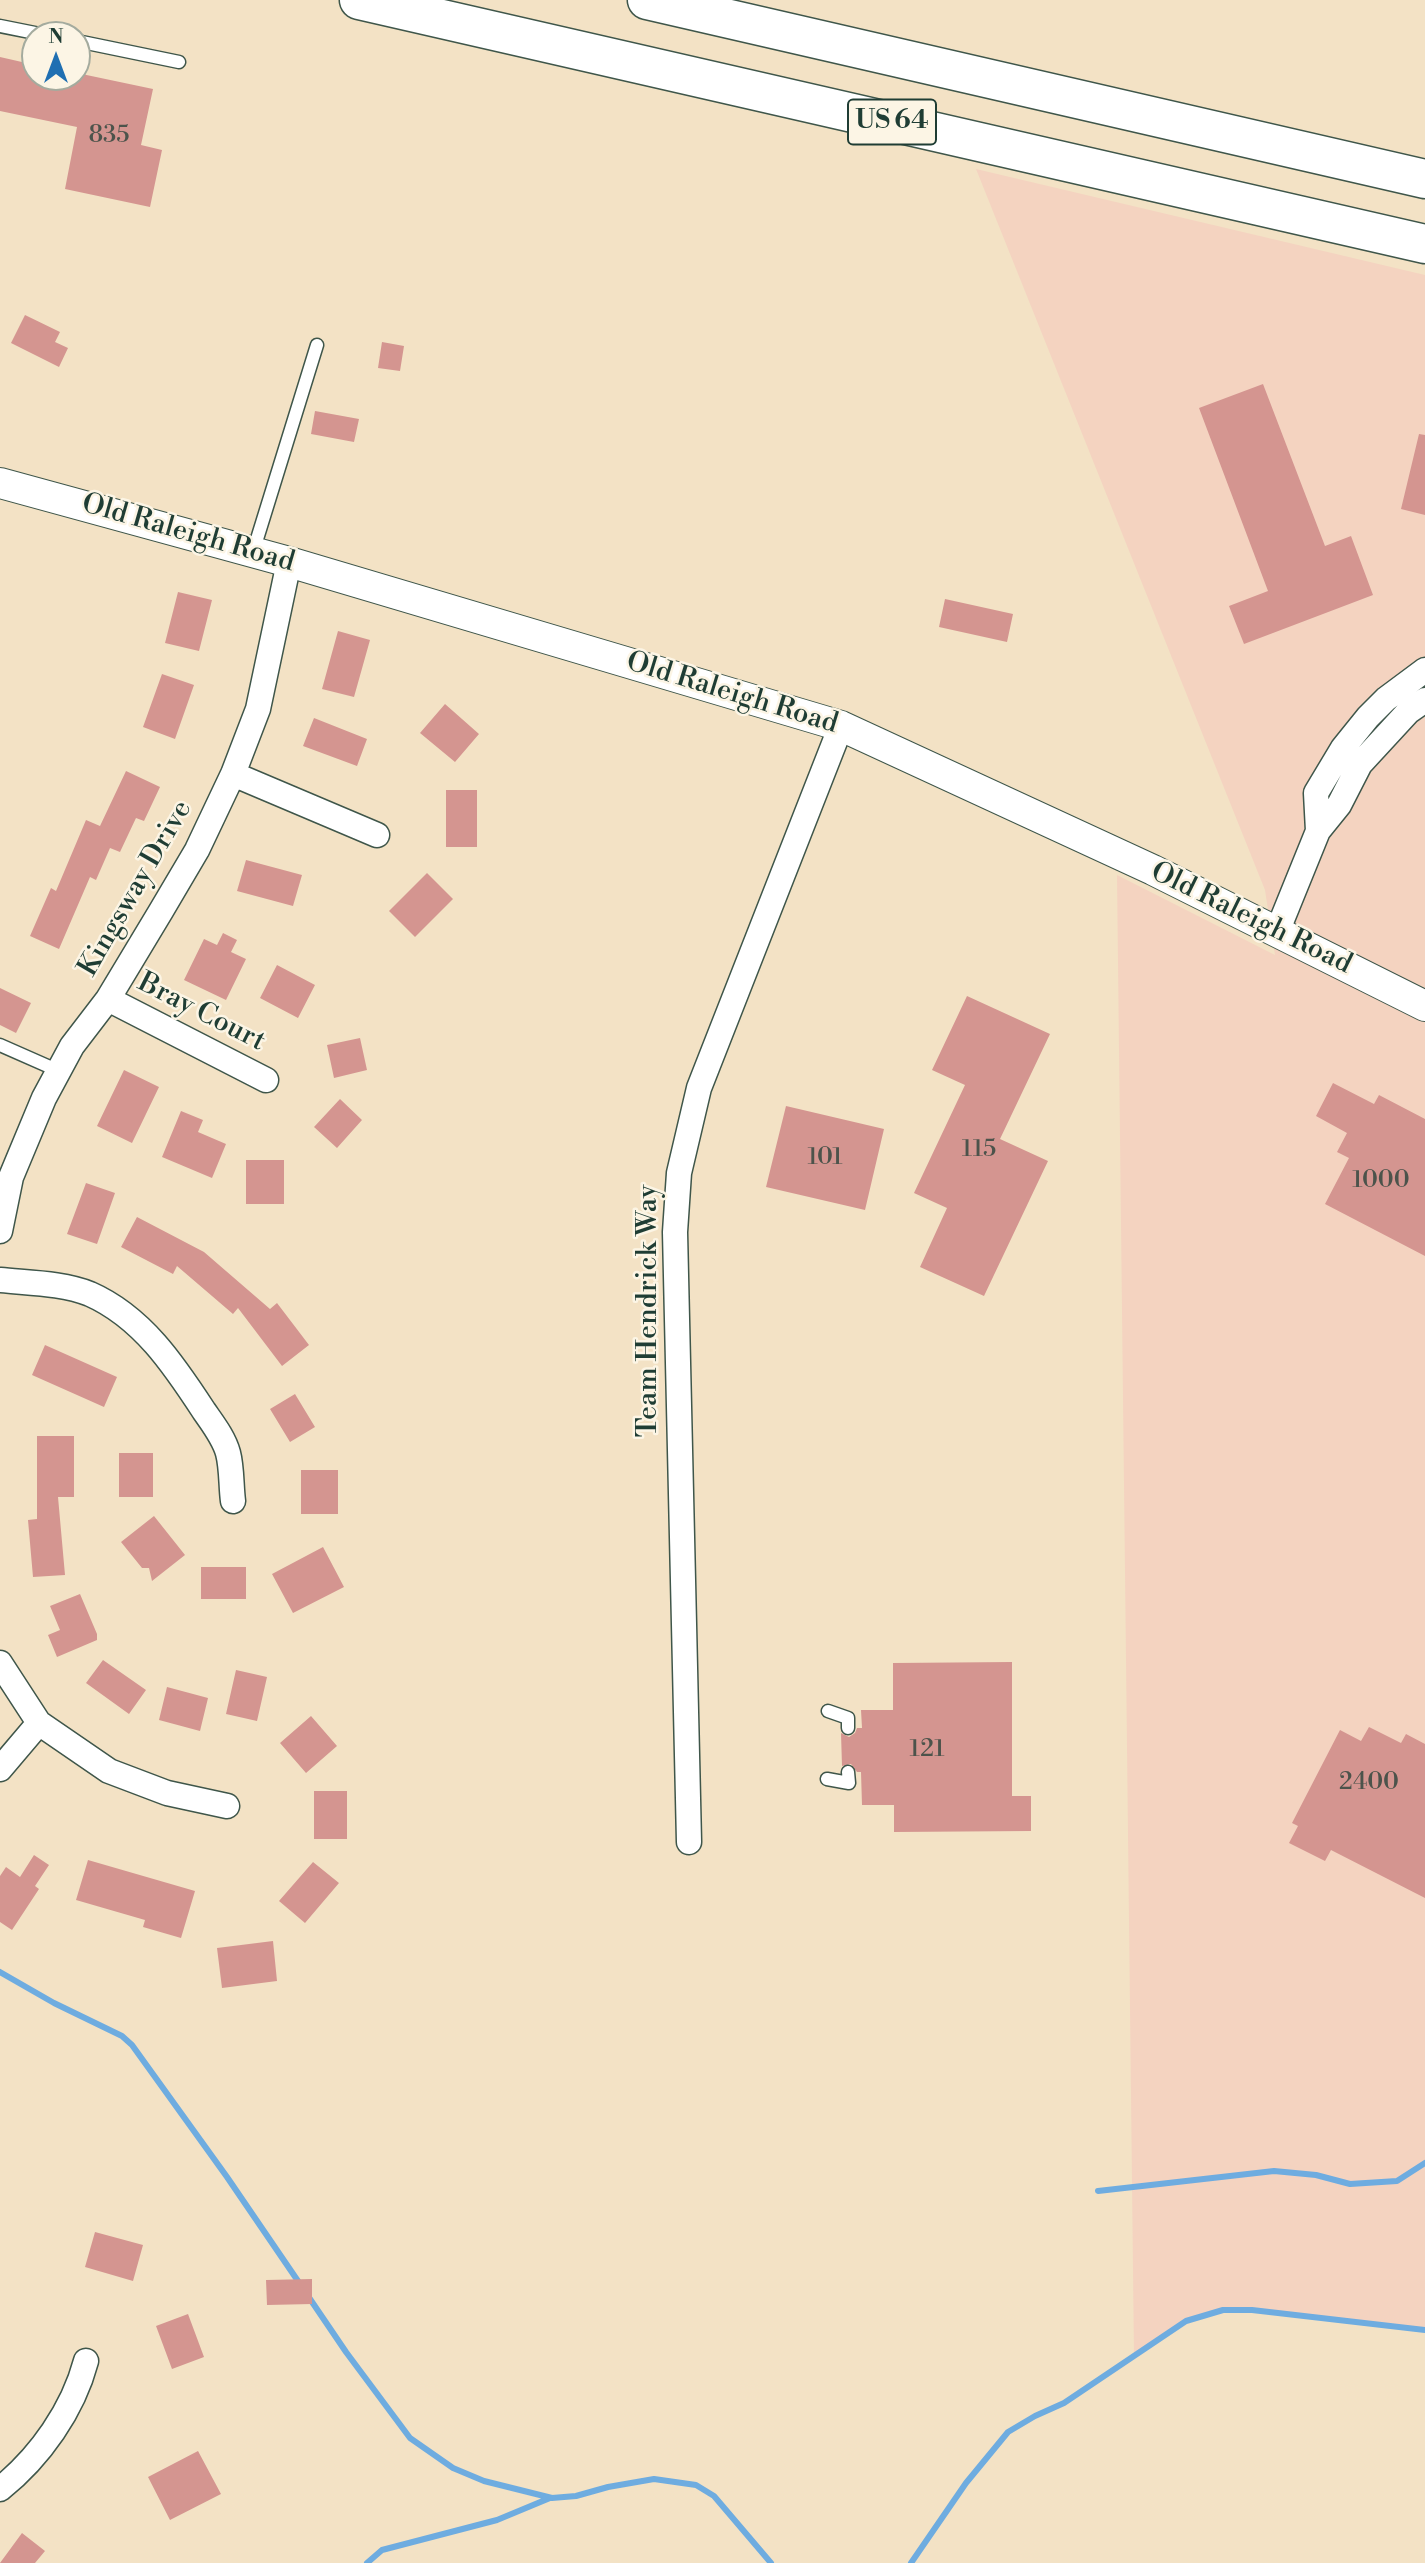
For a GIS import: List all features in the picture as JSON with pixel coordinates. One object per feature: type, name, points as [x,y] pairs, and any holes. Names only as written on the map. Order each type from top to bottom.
[{"type":"highway","name":"US 64","points":[[359,0],[1425,244]]},
{"type":"highway","name":"US 64","points":[[647,0],[1425,179]]},
{"type":"street","name":"Old Raleigh Road","points":[[0,483],[289,562],[841,726],[1153,870],[1425,1006]]},
{"type":"street","name":"Kingsway Drive","points":[[0,1231],[11,1177],[59,1071],[72,1046],[108,999],[197,850],[233,774],[258,709],[289,562]]},
{"type":"street","points":[[1318,831],[1315,793],[1343,748],[1386,699],[1425,670]]},
{"type":"street","points":[[1277,932],[1318,831],[1339,805],[1360,764],[1408,712],[1425,700]]},
{"type":"street","name":"Team Hendrick Way","points":[[689,1842],[675,1271],[679,1173],[696,1100],[708,1064],[841,726]]},
{"type":"street","points":[[233,774],[377,835]]},
{"type":"street","name":"Bray Court","points":[[108,999],[266,1080]]},
{"type":"street","points":[[0,1280],[46,1284],[88,1293],[118,1309],[148,1334],[187,1385],[224,1441],[229,1454],[233,1501]]},
{"type":"street","points":[[0,1664],[39,1723],[109,1771],[167,1794],[227,1806]]},
{"type":"street","points":[[0,1769],[39,1723]]},
{"type":"street","points":[[0,2489],[30,2461],[50,2436],[79,2387],[86,2361]]},
{"type":"lane","points":[[0,26],[21,30]]},
{"type":"lane","points":[[91,44],[179,62]]},
{"type":"lane","points":[[253,552],[317,345]]},
{"type":"lane","points":[[0,1045],[59,1071]]},
{"type":"lane","points":[[828,1712],[848,1718],[848,1728]]},
{"type":"lane","points":[[827,1779],[849,1783],[848,1772]]},
{"type":"shaded area","points":[[976,169],[1425,275],[1425,2330],[1252,2310],[1223,2310],[1186,2321],[1134,2356],[1117,875],[1275,955],[1265,890]]},
{"type":"building","points":[[0,57],[21,62],[21,91],[91,91],[91,76],[153,89],[141,145],[162,150],[150,207],[65,189],[77,127],[0,111]]},
{"type":"building","points":[[25,315],[60,332],[55,342],[68,348],[59,367],[11,343]]},
{"type":"building","points":[[382,342],[404,346],[400,371],[378,368]]},
{"type":"building","points":[[1263,384],[1325,546],[1351,536],[1373,595],[1244,644],[1229,606],[1268,591],[1199,408]]},
{"type":"building","points":[[315,411],[359,419],[354,442],[311,434]]},
{"type":"building","points":[[1419,434],[1425,435],[1425,515],[1401,509]]},
{"type":"building","points":[[178,592],[212,600],[199,651],[165,643]]},
{"type":"building","points":[[945,599],[1013,614],[1007,642],[939,627]]},
{"type":"building","points":[[338,631],[370,640],[354,697],[322,689]]},
{"type":"building","points":[[162,674],[194,685],[175,739],[143,727]]},
{"type":"building","points":[[445,704],[479,734],[455,762],[420,733]]},
{"type":"building","points":[[314,718],[367,739],[357,766],[303,746]]},
{"type":"building","points":[[126,771],[160,787],[144,821],[136,818],[120,852],[110,848],[96,880],[90,877],[59,949],[30,936],[51,888],[56,891],[86,820],[100,826]]},
{"type":"building","points":[[446,790],[477,790],[477,847],[446,847]]},
{"type":"building","points":[[246,860],[302,875],[293,906],[237,891]]},
{"type":"building","points":[[427,873],[453,899],[415,937],[389,911]]},
{"type":"building","points":[[223,933],[237,940],[231,952],[246,959],[226,1000],[184,980],[204,939],[217,945]]},
{"type":"building","points":[[277,965],[315,985],[298,1018],[260,998]]},
{"type":"building","points":[[0,988],[31,1003],[16,1033],[0,1025]]},
{"type":"building","points":[[967,996],[1050,1034],[1000,1139],[1048,1161],[984,1296],[920,1267],[947,1208],[914,1193],[965,1085],[932,1070]]},
{"type":"building","points":[[360,1038],[367,1070],[334,1078],[327,1045]]},
{"type":"building","points":[[124,1070],[159,1087],[132,1143],[97,1126]]},
{"type":"building","points":[[1333,1083],[1374,1104],[1379,1095],[1425,1119],[1425,1256],[1325,1204],[1349,1158],[1337,1152],[1347,1133],[1316,1116]]},
{"type":"building","points":[[340,1099],[362,1120],[337,1148],[314,1127]]},
{"type":"building","points":[[786,1106],[884,1129],[865,1210],[766,1187]]},
{"type":"building","points":[[181,1111],[203,1120],[198,1132],[226,1144],[212,1178],[162,1157]]},
{"type":"building","points":[[246,1160],[284,1160],[284,1204],[246,1204]]},
{"type":"building","points":[[86,1183],[115,1193],[97,1244],[67,1234]]},
{"type":"building","points":[[137,1217],[204,1252],[270,1309],[277,1303],[309,1345],[282,1366],[238,1308],[233,1314],[177,1266],[173,1274],[121,1247]]},
{"type":"building","points":[[45,1345],[117,1377],[104,1407],[32,1375]]},
{"type":"building","points":[[295,1394],[315,1427],[290,1442],[270,1409]]},
{"type":"building","points":[[37,1436],[74,1436],[74,1497],[58,1497],[65,1575],[33,1577],[28,1520],[37,1519]]},
{"type":"building","points":[[119,1453],[153,1453],[153,1497],[119,1497]]},
{"type":"building","points":[[301,1470],[338,1470],[338,1514],[301,1514]]},
{"type":"building","points":[[154,1516],[185,1555],[152,1581],[149,1568],[142,1568],[121,1542]]},
{"type":"building","points":[[323,1547],[344,1587],[293,1613],[272,1574]]},
{"type":"building","points":[[201,1567],[246,1567],[246,1599],[201,1599]]},
{"type":"building","points":[[80,1594],[97,1640],[57,1657],[48,1635],[60,1630],[50,1606]]},
{"type":"building","points":[[103,1660],[146,1690],[129,1714],[86,1683]]},
{"type":"building","points":[[1012,1662],[1012,1796],[1031,1796],[1031,1831],[894,1832],[894,1805],[862,1805],[861,1772],[857,1772],[851,1764],[842,1766],[841,1733],[849,1737],[857,1728],[862,1728],[861,1710],[893,1710],[893,1663]]},
{"type":"building","points":[[236,1670],[267,1677],[257,1721],[226,1714]]},
{"type":"building","points":[[167,1687],[208,1698],[200,1731],[159,1720]]},
{"type":"building","points":[[311,1716],[337,1746],[306,1773],[280,1743]]},
{"type":"building","points":[[1369,1727],[1401,1743],[1406,1734],[1425,1744],[1425,1898],[1331,1850],[1325,1861],[1289,1843],[1298,1826],[1292,1823],[1340,1730],[1361,1741]]},
{"type":"building","points":[[314,1791],[347,1791],[347,1839],[314,1839]]},
{"type":"building","points":[[34,1855],[49,1865],[35,1886],[39,1889],[12,1930],[0,1922],[0,1876],[6,1867],[20,1877]]},
{"type":"building","points":[[88,1860],[195,1891],[181,1938],[143,1927],[145,1920],[76,1900]]},
{"type":"building","points":[[313,1862],[339,1883],[305,1923],[279,1901]]},
{"type":"building","points":[[273,1941],[277,1981],[222,1988],[217,1948]]},
{"type":"building","points":[[95,2232],[143,2245],[133,2281],[85,2267]]},
{"type":"building","points":[[312,2279],[312,2304],[267,2305],[266,2280]]},
{"type":"building","points":[[188,2314],[204,2357],[172,2369],[156,2326]]},
{"type":"building","points":[[198,2451],[221,2494],[170,2520],[148,2477]]},
{"type":"building","points":[[22,2533],[45,2551],[35,2563],[0,2563]]},
{"type":"waterway","points":[[0,1972],[54,2003],[122,2036],[132,2045],[300,2284]]},
{"type":"waterway","points":[[1098,2191],[1274,2171],[1316,2175],[1350,2184],[1397,2181],[1425,2163]]},
{"type":"waterway","points":[[308,2296],[410,2438],[453,2468],[484,2481],[552,2498],[576,2496],[654,2479],[696,2485],[714,2496],[771,2563]]},
{"type":"waterway","points":[[911,2563],[966,2483],[1008,2432],[1064,2403],[1186,2321],[1223,2310],[1252,2310],[1425,2330]]},
{"type":"waterway","points":[[367,2563],[382,2550],[497,2520],[550,2498]]}]
